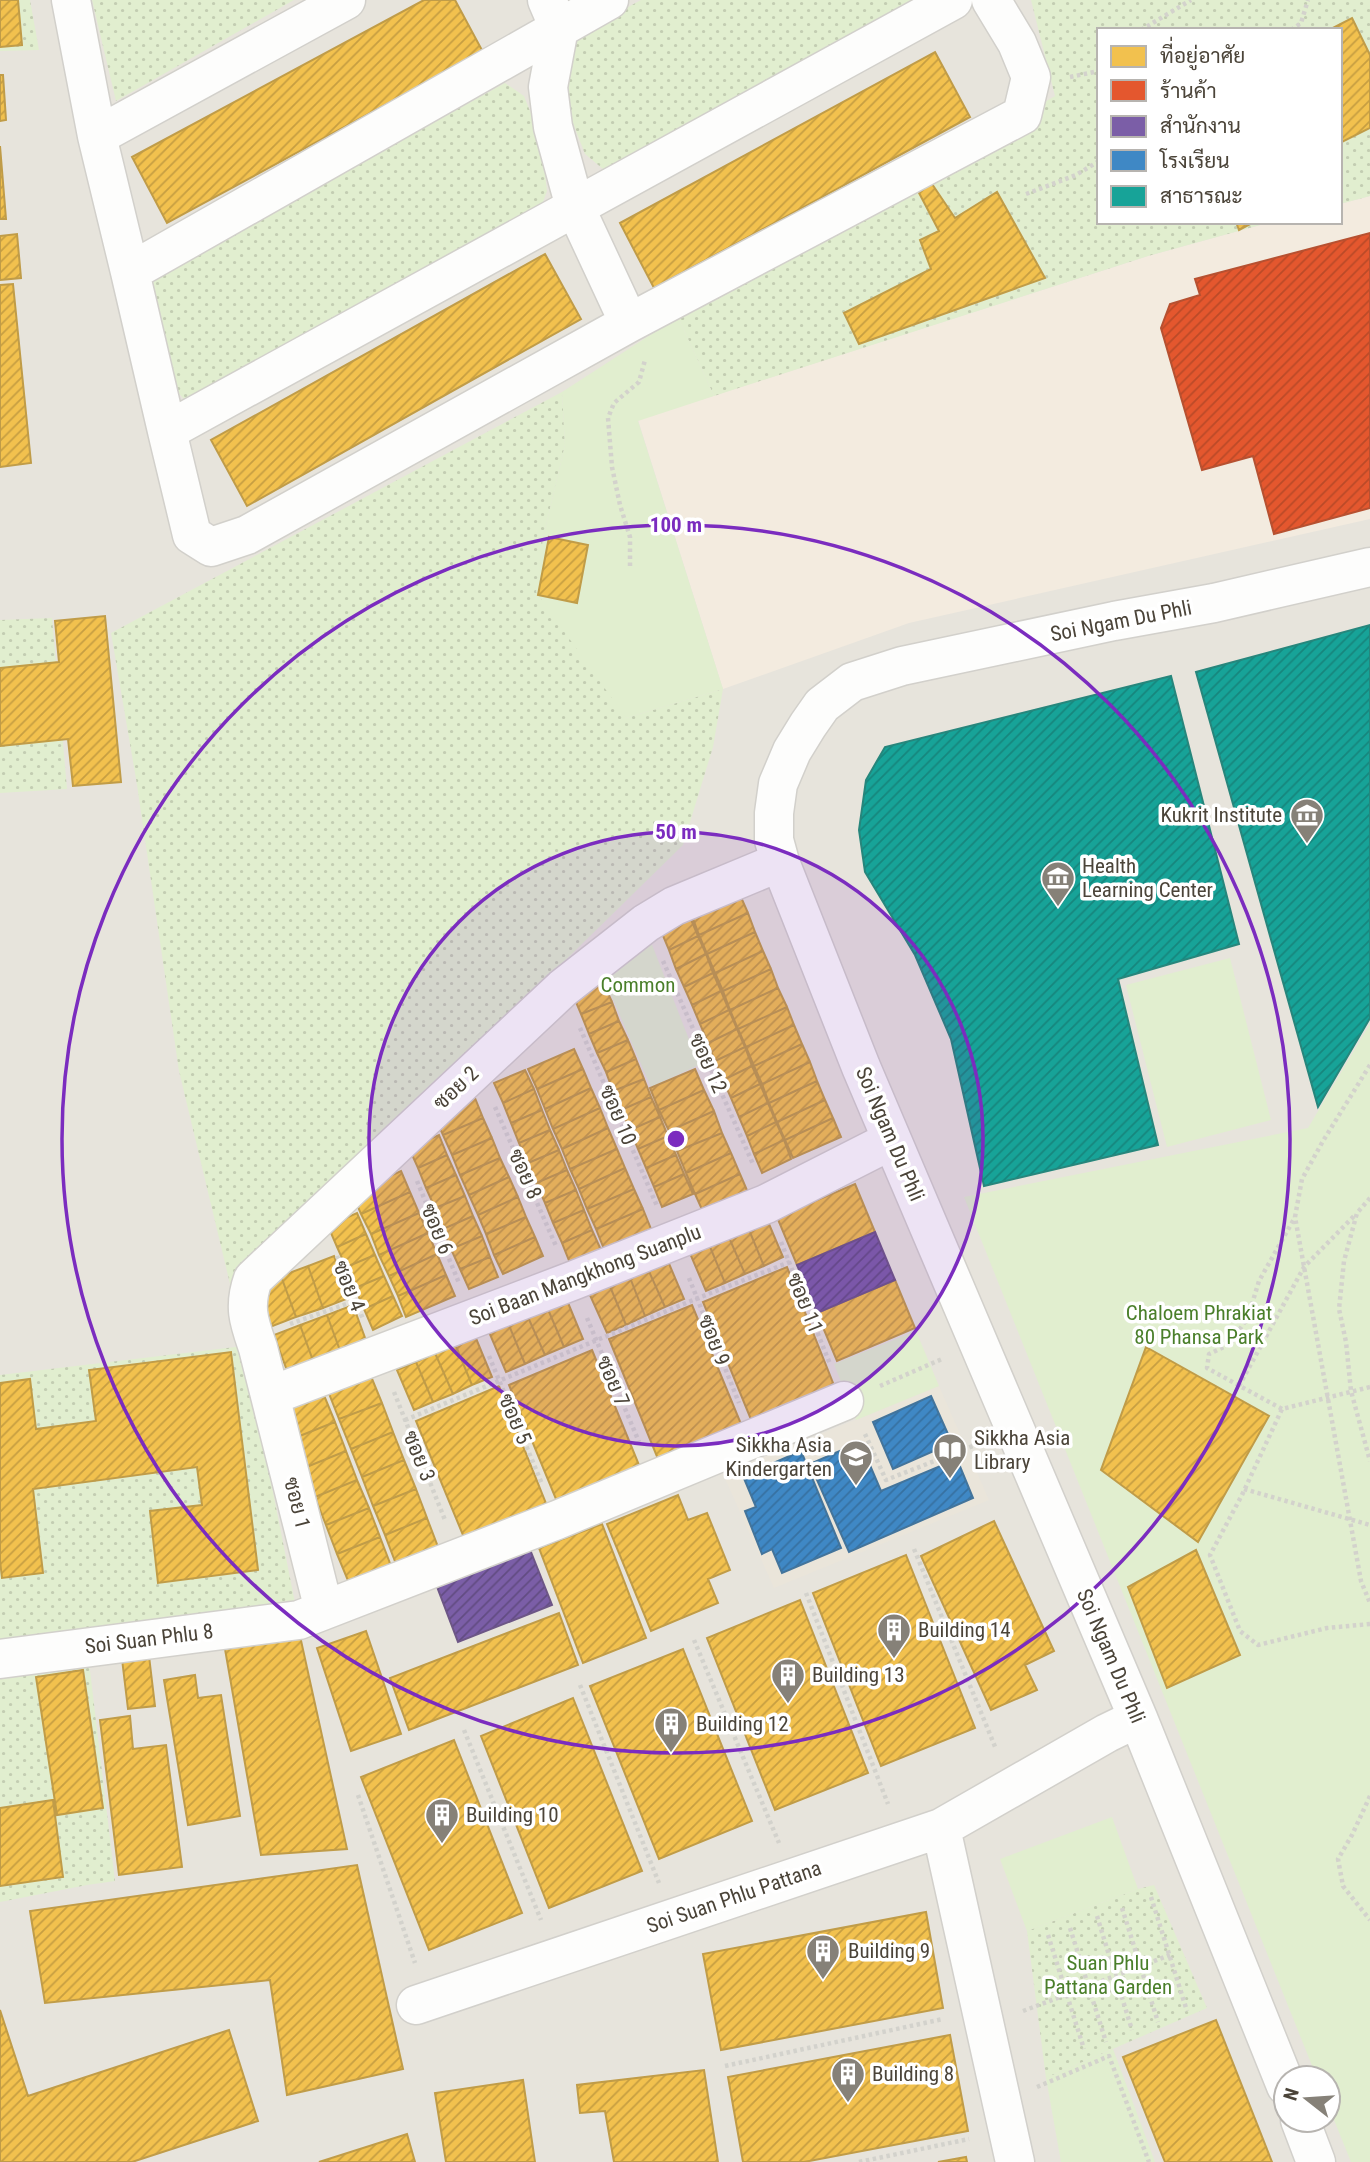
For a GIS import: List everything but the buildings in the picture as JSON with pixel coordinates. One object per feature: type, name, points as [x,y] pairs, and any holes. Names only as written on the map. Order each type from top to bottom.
[{"type":"street","points":[[71,0],[97,136],[192,535],[211,547],[247,535],[629,323],[1022,115],[1031,77],[1017,43],[991,0]]},
{"type":"street","points":[[97,136],[346,0]]},
{"type":"street","points":[[130,272],[553,14],[609,0]]},
{"type":"street","points":[[167,431],[953,0]]},
{"type":"street","points":[[553,14],[548,87],[553,127],[575,207],[629,323]]},
{"type":"street","name":"Soi Ngam Du Phli","points":[[1277,2064],[1138,1718],[861,1067],[780,862],[774,840],[774,813],[778,784],[792,751],[822,705],[852,682],[902,666],[1114,621],[1214,603],[1370,567]]},
{"type":"street","name":"ซอย 2","points":[[270,1396],[248,1317],[247,1296],[253,1279],[563,988],[646,923],[674,906],[780,862]]},
{"type":"street","name":"Soi Baan Mangkhong Suanplu","points":[[270,1396],[766,1204],[892,1140]]},
{"type":"street","name":"ซอย 1","points":[[270,1396],[311,1615]]},
{"type":"street","points":[[311,1615],[557,1520],[844,1401]]},
{"type":"street","name":"Soi Suan Phlu 8","points":[[0,1659],[311,1615]]},
{"type":"street","name":"Soi Suan Phlu Pattana","points":[[422,2003],[941,1828],[1138,1718]]},
{"type":"street","points":[[941,1828],[1008,2132]]},
{"type":"street","points":[[1305,2134],[1316,2162]]},
{"type":"path","points":[[1144,28],[1191,0]]},
{"type":"path","points":[[1294,28],[1301,23],[1308,0]]},
{"type":"path","points":[[1026,194],[1076,175],[1097,162]]},
{"type":"path","points":[[629,323],[641,341],[646,362],[639,382],[614,402],[608,418],[612,467],[630,537],[630,566]]},
{"type":"path","name":"ซอย 12","points":[[646,923],[753,1164],[766,1204]]},
{"type":"path","name":"ซอย 10","points":[[563,988],[673,1242]]},
{"type":"path","points":[[1370,1065],[1302,1179],[1294,1217],[1259,1281],[1248,1317],[1230,1344],[1209,1354],[1207,1368],[1282,1409],[1370,1387]]},
{"type":"path","name":"ซอย 8","points":[[477,1067],[572,1281]]},
{"type":"path","name":"ซอย 6","points":[[400,1140],[473,1318]]},
{"type":"path","points":[[1239,1387],[1304,1267],[1370,1198]]},
{"type":"path","name":"ซอย 11","points":[[766,1204],[844,1401]]},
{"type":"path","points":[[1357,1213],[1344,1261],[1339,1309],[1352,1391],[1370,1461]]},
{"type":"path","name":"ซอย 4","points":[[322,1216],[379,1355]]},
{"type":"path","points":[[1294,1217],[1361,1581],[1370,1604]]},
{"type":"path","name":"ซอย 9","points":[[673,1242],[698,1298],[752,1439]]},
{"type":"path","points":[[405,1420],[790,1262]]},
{"type":"path","name":"ซอย 7","points":[[572,1281],[655,1480]]},
{"type":"path","points":[[255,1337],[355,1301]]},
{"type":"path","name":"ซอย 5","points":[[473,1318],[557,1520]]},
{"type":"path","name":"ซอย 3","points":[[379,1355],[460,1557]]},
{"type":"path","points":[[844,1401],[946,1357]]},
{"type":"path","points":[[1282,1409],[1210,1555],[1240,1631],[1258,1645],[1327,1629],[1370,1624]]},
{"type":"path","points":[[853,1438],[864,1434],[886,1480],[980,1443]]},
{"type":"path","points":[[1244,1489],[1370,1524]]},
{"type":"path","points":[[914,1549],[1012,1787]]},
{"type":"path","points":[[806,1593],[902,1840]]},
{"type":"path","points":[[694,1640],[793,1877]]},
{"type":"path","points":[[580,1685],[673,1918]]},
{"type":"path","points":[[464,1730],[541,1963]]},
{"type":"path","points":[[358,1795],[422,2003]]},
{"type":"path","points":[[1370,1796],[1338,1859],[1343,1886],[1370,1920]]},
{"type":"path","points":[[1151,1897],[1187,2011]]},
{"type":"path","points":[[1122,1908],[1158,2022]]},
{"type":"path","points":[[1097,1916],[1132,2030]]},
{"type":"path","points":[[1070,1928],[1106,2042]]},
{"type":"path","points":[[1048,1935],[1084,2049]]},
{"type":"path","points":[[725,2066],[1037,2007],[1170,1955]]},
{"type":"path","points":[[859,2162],[1008,2132],[1109,2056],[1149,2162]]},
{"type":"shaded area","points":[[0,0],[1370,0],[1370,2162],[0,2162]]},
{"type":"shaded area","points":[[1370,196],[1370,519],[909,623],[723,689],[638,420],[1148,256],[1264,224],[1342,224],[1342,203]]},
{"type":"shaded area","name":"Sikkha Asia Kindergarten","points":[[939,1386],[989,1500],[774,1588],[723,1474]]},
{"type":"green space","points":[[0,0],[30,0],[39,50],[0,51]]},
{"type":"green space","points":[[92,0],[294,0],[116,101]]},
{"type":"green space","points":[[641,0],[920,0],[603,169],[585,154],[565,103],[564,60],[579,34]]},
{"type":"green space","points":[[1031,0],[1370,0],[1370,196],[1342,203],[1342,28],[1097,28],[1097,224],[1264,224],[1148,256],[714,396],[678,317],[1055,96]]},
{"type":"green space","points":[[505,83],[524,96],[541,139],[547,191],[540,210],[184,399],[168,382],[143,292],[164,272]]},
{"type":"green space","points":[[678,317],[714,396],[638,421],[723,689],[626,718],[536,592],[543,538],[565,445],[562,392]]},
{"type":"green space","points":[[562,392],[565,445],[543,538],[626,718],[723,689],[713,747],[683,845],[231,1288],[179,1071],[137,785],[111,633]]},
{"type":"green space","points":[[52,618],[67,789],[0,793],[0,620]]},
{"type":"green space","name":"Common","points":[[649,937],[699,1065],[651,1087],[601,972]]},
{"type":"green space","points":[[1230,958],[1271,1120],[1167,1147],[1126,985]]},
{"type":"green space","name":"Chaloem Phrakiat 80 Phansa Park","points":[[1370,1024],[1370,2162],[1351,2162],[1340,2134],[1342,2134],[1342,2064],[1311,2064],[964,1197],[1308,1128]]},
{"type":"green space","points":[[916,1331],[939,1386],[856,1420],[834,1364]]},
{"type":"green space","points":[[244,1346],[295,1603],[0,1640],[0,1375]]},
{"type":"green space","points":[[89,1662],[115,1881],[0,1902],[0,1671]]},
{"type":"green space","points":[[1112,1817],[1138,1889],[1027,1931],[1000,1859]]},
{"type":"green space","name":"Suan Phlu Pattana Garden","points":[[1154,1885],[1207,2008],[1046,2078],[1027,1931]]},
{"type":"green space","points":[[1113,2049],[1155,2162],[1061,2162],[1046,2078]]},
{"type":"place","name":"Kukrit Institute","points":[[1307,845]]},
{"type":"place","name":"Health Learning Center","points":[[1058,908]]},
{"type":"place","name":"Sikkha Asia Library","points":[[950,1480]]},
{"type":"place","name":"Sikkha Asia Kindergarten","points":[[856,1487]]},
{"type":"place","name":"Building 14","points":[[894,1660]]},
{"type":"place","name":"Building 13","points":[[788,1705]]},
{"type":"place","name":"Building 12","points":[[671,1754]]},
{"type":"place","name":"Building 10","points":[[442,1845]]},
{"type":"place","name":"Building 9","points":[[823,1981]]},
{"type":"place","name":"Building 8","points":[[848,2104]]}]
